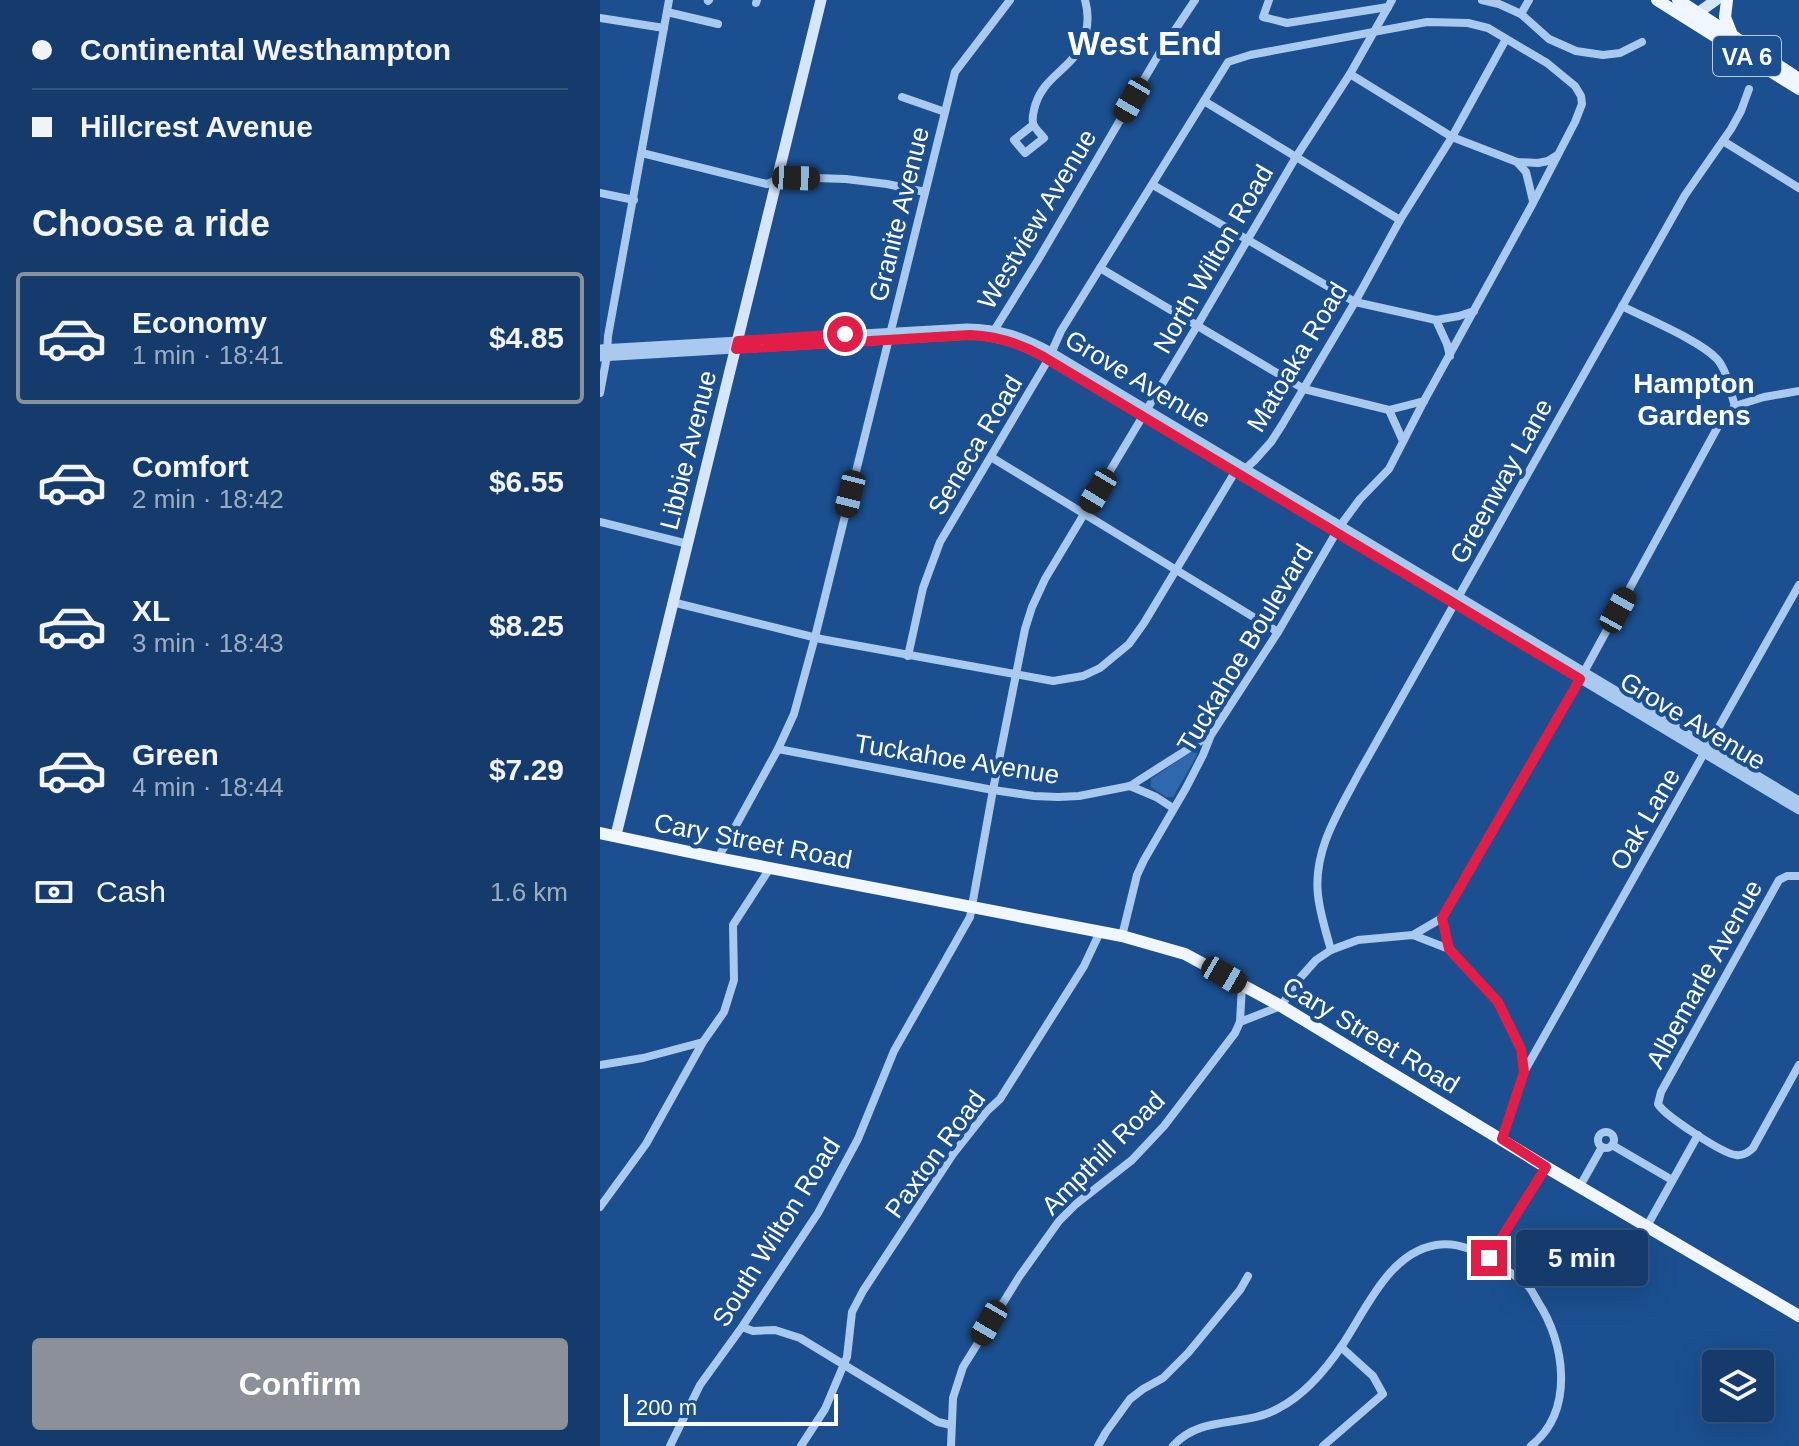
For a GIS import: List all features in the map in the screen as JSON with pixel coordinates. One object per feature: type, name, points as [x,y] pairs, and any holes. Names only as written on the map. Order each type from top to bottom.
[{"type":"main road","name":"Libbie Avenue","points":[[616,835],[822,0]]},
{"type":"main road","name":"VA 6","points":[[1657,0],[1680,5],[1799,89]]},
{"type":"main road","points":[[1696,18],[1716,0]]},
{"type":"main road","points":[[1727,0],[1725,17],[1732,35]]},
{"type":"main road","name":"VA 6","points":[[1696,18],[1732,35],[1799,79]]},
{"type":"main road","name":"Cary Street Road","points":[[600,833],[1122,936],[1185,954],[1281,1006],[1546,1167],[1797,1312]]},
{"type":"street","points":[[600,393],[603,353],[669,0]]},
{"type":"street","name":"Granite Avenue","points":[[718,858],[794,714],[955,72],[1010,0]]},
{"type":"street","points":[[1033,125],[1035,104],[1041,91],[1082,44],[1087,25],[1085,0]]},
{"type":"street","points":[[1173,33],[1195,0]]},
{"type":"street","points":[[1269,0],[1263,17],[1287,23],[1390,3]]},
{"type":"street","points":[[1482,0],[1521,14],[1549,39],[1576,51],[1603,55],[1620,53],[1642,42]]},
{"type":"street","points":[[1521,14],[1529,0]]},
{"type":"street","name":"North Wilton Road","points":[[972,907],[1025,629],[1032,607],[1045,579],[1390,3]]},
{"type":"street","points":[[667,12],[718,24]]},
{"type":"street","points":[[600,18],[664,28]]},
{"type":"street","points":[[1373,33],[1427,22],[1468,23],[1488,28],[1506,39]]},
{"type":"street","name":"Seneca Road","points":[[908,656],[923,588],[940,542],[1050,356],[1061,331],[1228,62],[1250,55],[1373,33]]},
{"type":"street","name":"Tuckahoe Boulevard","points":[[1122,936],[1137,875],[1211,735],[1278,632],[1338,529],[1360,499],[1389,469],[1575,122],[1582,104],[1575,86],[1547,63],[1506,39]]},
{"type":"street","name":"Matoaka Road","points":[[672,602],[815,637],[1016,676],[1066,680],[1100,668],[1129,644],[1240,470],[1271,442],[1452,137],[1506,39]]},
{"type":"street","name":"Westview Avenue","points":[[995,329],[1163,47]]},
{"type":"street","points":[[1350,74],[1452,137],[1517,162],[1538,163],[1557,155]]},
{"type":"street","name":"Greenway Lane","points":[[1331,950],[1318,895],[1318,871],[1325,840],[1359,773],[1622,306],[1685,195],[1741,111],[1749,89]]},
{"type":"street","points":[[902,97],[945,112]]},
{"type":"street","points":[[1204,101],[1400,220]]},
{"type":"street","points":[[1723,141],[1799,188]]},
{"type":"street","points":[[642,153],[767,184],[785,177],[865,181],[925,192]]},
{"type":"street","points":[[1517,162],[1526,172],[1533,203]]},
{"type":"street","points":[[1153,185],[1355,302],[1436,320],[1474,311]]},
{"type":"street","points":[[600,193],[634,200]]},
{"type":"street","points":[[1100,268],[1304,389],[1389,410],[1424,401]]},
{"type":"street","points":[[1622,306],[1700,345],[1717,359],[1735,406]]},
{"type":"street","points":[[1436,320],[1450,356]]},
{"type":"street","name":"Grove Avenue","points":[[603,353],[889,336],[967,328],[995,329],[1021,337],[1706,750],[1799,810]]},
{"type":"street","name":"Grove Avenue","points":[[889,336],[982,335],[1050,356]]},
{"type":"street","points":[[1242,985],[1240,1022],[1281,1006],[1316,960],[1331,950],[1358,940],[1413,935],[1442,918],[1582,675],[1721,421],[1735,406],[1799,391]]},
{"type":"street","points":[[1389,410],[1403,441]]},
{"type":"street","points":[[991,457],[1278,632]]},
{"type":"street","points":[[600,522],[688,544]]},
{"type":"street","name":"Oak Lane","points":[[1502,1139],[1524,1072],[1799,585]]},
{"type":"street","name":"Tuckahoe Avenue","points":[[778,749],[993,790],[1058,797],[1130,786],[1211,735]]},
{"type":"street","name":"Grove Avenue","points":[[1706,750],[1799,801]]},
{"type":"street","points":[[1130,786],[1173,808]]},
{"type":"street","points":[[600,1207],[646,1144],[703,1042],[724,1012],[734,980],[733,925],[770,868]]},
{"type":"street","name":"Albemarle Avenue","points":[[1698,1135],[1662,1111],[1658,1100],[1779,880],[1799,876]]},
{"type":"street","name":"South Wilton Road","points":[[670,1446],[700,1385],[818,1213],[858,1139],[894,1051],[970,917],[972,907]]},
{"type":"street","points":[[1442,918],[1449,949]]},
{"type":"street","name":"Paxton Road","points":[[801,1446],[825,1409],[847,1357],[852,1312],[863,1291],[953,1154],[1000,1099],[1084,966],[1100,932]]},
{"type":"street","points":[[1413,935],[1449,949],[1498,1002],[1521,1049],[1524,1072]]},
{"type":"street","name":"Ampthill Road","points":[[951,1446],[953,1398],[963,1367],[1019,1277],[1059,1221],[1132,1160],[1164,1126],[1235,1033],[1240,1022]]},
{"type":"street","points":[[600,1065],[643,1058],[703,1042]]},
{"type":"street","points":[[1647,1226],[1698,1135],[1731,1154],[1748,1153],[1799,1065]]},
{"type":"street","points":[[1605,1132],[1613,1137],[1612,1145],[1602,1147],[1598,1138],[1605,1132]]},
{"type":"street","points":[[1612,1145],[1672,1180]]},
{"type":"street","points":[[1580,1186],[1602,1147]]},
{"type":"street","points":[[1489,1258],[1546,1167]]},
{"type":"street","points":[[1173,1446],[1180,1438],[1205,1425],[1262,1416],[1297,1397],[1341,1347],[1385,1279],[1415,1251],[1438,1244],[1453,1245],[1489,1258],[1528,1286],[1548,1317],[1559,1350],[1559,1403],[1547,1429],[1531,1446]]},
{"type":"street","points":[[1098,1446],[1130,1399],[1163,1378],[1188,1353],[1248,1276]]},
{"type":"street","points":[[742,1327],[753,1331],[775,1330],[800,1338],[938,1422],[951,1425]]},
{"type":"street","points":[[1323,1446],[1383,1394],[1373,1376],[1341,1347]]},
{"type":"shaded area","points":[[1192,751],[1197,753],[1196,757],[1173,797],[1166,797],[1151,787],[1151,779]]},
{"type":"district","name":"West End","points":[[1145,43]]},
{"type":"district","name":"Hampton Gardens","points":[[1694,399]]},
{"type":"route","points":[[845,334],[738,341],[736,349],[970,335],[995,337],[1019,344],[1580,679],[1442,918],[1449,949],[1498,1002],[1521,1049],[1524,1072],[1502,1139],[1546,1167],[1489,1258]]}]
